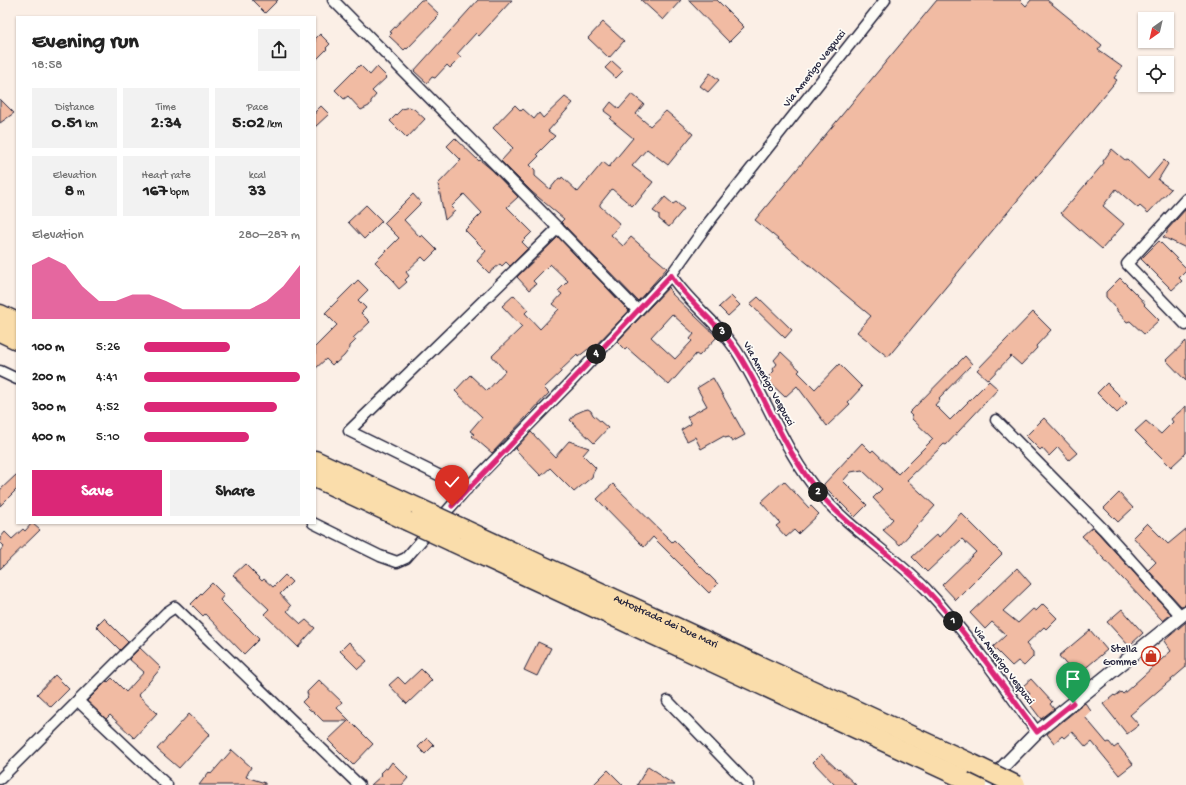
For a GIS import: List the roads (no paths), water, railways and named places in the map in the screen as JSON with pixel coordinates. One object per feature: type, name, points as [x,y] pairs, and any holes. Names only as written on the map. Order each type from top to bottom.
[{"type":"highway","points":[[0,314],[16,322]]},
{"type":"highway","points":[[0,332],[16,340]]},
{"type":"highway","name":"Autostrada dei Due Mari","points":[[316,461],[413,515],[452,542],[971,776],[1016,785]]},
{"type":"highway","name":"Autostrada dei Due Mari","points":[[316,478],[413,515],[464,529],[971,776]]},
{"type":"street","points":[[333,0],[637,310]]},
{"type":"street","name":"Via Amerigo Vespucci","points":[[885,0],[709,222],[671,275],[676,284],[687,297],[721,330],[736,352],[799,466],[820,494],[852,526],[893,558],[926,589],[970,641],[1037,732]]},
{"type":"street","points":[[1186,199],[1127,264],[1186,325]]},
{"type":"street","points":[[467,489],[348,431],[558,228]]},
{"type":"street","points":[[315,524],[380,556],[397,562],[406,558],[467,489],[568,385],[671,275]]},
{"type":"street","points":[[0,371],[16,379]]},
{"type":"street","points":[[986,785],[1037,732],[1184,614],[996,420]]},
{"type":"street","points":[[0,779],[166,613],[175,607],[359,785]]},
{"type":"street","points":[[668,701],[749,785]]},
{"type":"street","points":[[78,702],[167,785]]},
{"type":"place","name":"Stella Gomme","points":[[1151,656]]}]
